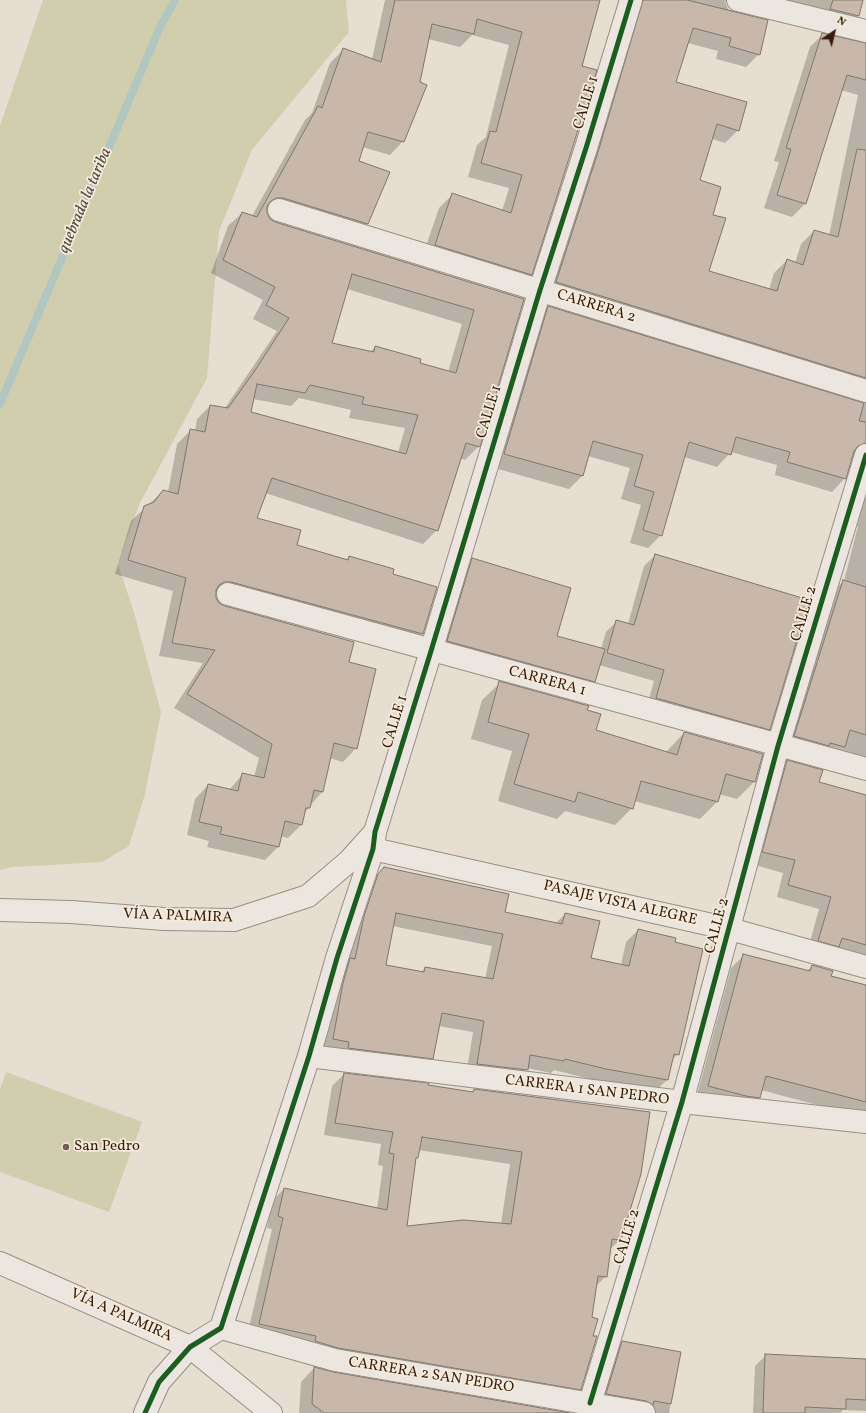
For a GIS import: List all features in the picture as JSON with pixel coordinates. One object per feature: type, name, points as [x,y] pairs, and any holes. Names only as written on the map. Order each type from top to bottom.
[{"type":"street","name":"CALLE 1","points":[[221,1328],[309,1056],[337,958],[540,290],[586,148],[630,0]]},
{"type":"street","points":[[738,0],[866,30]]},
{"type":"street","name":"CARRERA 2","points":[[280,210],[866,391]]},
{"type":"street","name":"CALLE 2","points":[[590,1403],[682,1102],[730,929],[778,746],[866,455]]},
{"type":"street","name":"CARRERA 1","points":[[228,594],[431,651],[866,769]]},
{"type":"street","name":"VÍA A PALMIRA","points":[[0,910],[71,912],[164,919],[234,920],[308,896],[374,840]]},
{"type":"street","name":"PASAJE VISTA ALEGRE","points":[[374,840],[730,929],[866,967]]},
{"type":"street","name":"CARRERA 1 SAN PEDRO","points":[[309,1056],[682,1102],[866,1122]]},
{"type":"street","name":"VÍA A PALMIRA","points":[[0,1263],[190,1347],[271,1413]]},
{"type":"street","points":[[145,1413],[159,1382],[190,1347],[221,1328]]},
{"type":"street","name":"CARRERA 2 SAN PEDRO","points":[[221,1328],[335,1360],[644,1413]]},
{"type":"shaded area","points":[[43,0],[346,0],[349,32],[252,150],[219,231],[207,378],[139,505],[118,564],[135,616],[161,712],[145,794],[129,846],[102,862],[13,867],[0,870],[0,126]]},
{"type":"shaded area","name":"San Pedro","points":[[6,1072],[142,1122],[109,1212],[0,1172],[0,1089]]},
{"type":"building","points":[[395,0],[600,0],[582,66],[597,70],[532,275],[435,245],[452,193],[511,213],[522,175],[481,163],[490,131],[496,132],[522,32],[477,19],[474,34],[432,24],[420,82],[427,85],[404,142],[368,132],[359,161],[390,172],[368,224],[283,198],[276,198],[267,206],[267,213],[270,219],[275,222],[524,299],[480,447],[466,443],[438,531],[272,478],[257,518],[301,530],[297,545],[348,560],[349,556],[394,569],[393,574],[437,587],[423,634],[231,582],[224,582],[219,585],[216,590],[216,598],[219,603],[225,606],[354,642],[349,662],[376,669],[357,749],[334,743],[323,792],[314,790],[310,808],[306,808],[302,825],[285,821],[279,847],[220,834],[222,827],[199,822],[208,784],[238,791],[242,773],[264,778],[272,744],[187,694],[215,650],[172,643],[186,578],[128,560],[144,506],[154,502],[163,490],[178,494],[190,429],[205,432],[210,405],[228,408],[254,372],[289,318],[266,305],[275,287],[223,260],[242,212],[257,217],[318,106],[322,108],[343,48],[381,62]],"holes":[[[352,274],[474,310],[456,373],[420,363],[421,359],[375,346],[374,352],[332,343]],[[257,384],[305,393],[310,385],[364,397],[362,404],[418,415],[406,454],[251,412]]]},
{"type":"building","points":[[643,0],[687,0],[768,20],[760,55],[729,46],[731,38],[693,28],[676,82],[747,102],[739,131],[717,124],[700,180],[721,187],[713,215],[726,218],[709,271],[777,291],[787,259],[803,265],[814,230],[838,237],[857,149],[866,150],[866,378],[556,282],[598,152]]},
{"type":"building","points":[[833,0],[863,0],[859,16],[830,9]]},
{"type":"building","points":[[822,33],[866,43],[866,80],[847,75],[806,204],[777,195],[791,149],[786,148]]},
{"type":"building","points":[[548,306],[864,403],[859,421],[866,422],[866,443],[858,446],[854,451],[846,479],[787,462],[790,452],[736,437],[731,455],[689,442],[662,536],[643,530],[654,492],[634,486],[643,455],[593,441],[583,476],[504,454]]},
{"type":"building","points":[[655,554],[809,600],[770,730],[656,698],[664,670],[607,653],[616,620],[634,625]]},
{"type":"building","points":[[472,558],[571,588],[557,636],[605,649],[595,682],[447,641]]},
{"type":"building","points":[[843,580],[866,587],[866,735],[850,730],[845,747],[830,743],[829,746],[794,736]]},
{"type":"building","points":[[499,681],[589,706],[587,710],[601,714],[596,730],[677,755],[684,732],[763,754],[755,782],[726,774],[718,802],[641,781],[633,809],[578,792],[575,802],[514,784],[529,734],[488,722]]},
{"type":"building","points":[[787,760],[823,770],[819,782],[866,795],[866,945],[842,938],[839,947],[818,941],[831,897],[788,885],[795,860],[762,852]]},
{"type":"building","points":[[384,867],[509,894],[505,912],[562,924],[565,913],[600,921],[591,958],[629,966],[638,929],[676,938],[675,942],[703,949],[679,1055],[674,1054],[668,1080],[606,1069],[565,1059],[564,1061],[530,1055],[528,1070],[477,1064],[484,1021],[442,1013],[433,1059],[348,1048],[349,1042],[333,1039],[343,983],[350,958],[355,959],[364,916],[378,874]],"holes":[[[396,913],[503,934],[493,979],[425,967],[424,972],[386,965]]]},
{"type":"building","points":[[743,954],[810,971],[812,965],[833,971],[831,976],[866,985],[866,1102],[766,1076],[760,1098],[708,1086]]},
{"type":"building","points":[[344,1073],[429,1083],[428,1085],[473,1092],[474,1089],[650,1112],[641,1174],[621,1240],[612,1239],[607,1277],[598,1276],[592,1317],[598,1319],[593,1336],[597,1336],[581,1390],[338,1348],[315,1341],[316,1336],[259,1324],[283,1218],[278,1216],[284,1188],[387,1210],[394,1154],[389,1153],[393,1132],[335,1123]],"holes":[[[422,1137],[522,1152],[511,1224],[463,1220],[407,1226],[416,1158],[418,1158]]]},
{"type":"building","points":[[622,1341],[681,1352],[671,1404],[654,1401],[653,1405],[646,1401],[606,1394]]},
{"type":"building","points":[[765,1354],[866,1359],[866,1400],[846,1399],[846,1409],[805,1407],[805,1413],[763,1413]]},
{"type":"building","points":[[314,1367],[333,1372],[570,1413],[324,1413],[312,1404]]},
{"type":"waterway","name":"quebrada la tariba","points":[[0,404],[161,25],[175,0]]},
{"type":"cycle path","points":[[145,1413],[159,1382],[190,1347],[221,1328],[309,1056],[337,958],[373,849],[375,832],[540,290],[586,148],[631,0]]},
{"type":"cycle path","points":[[590,1403],[682,1102],[778,746],[866,455]]},
{"type":"place","name":"San Pedro","points":[[66,1147]]}]
